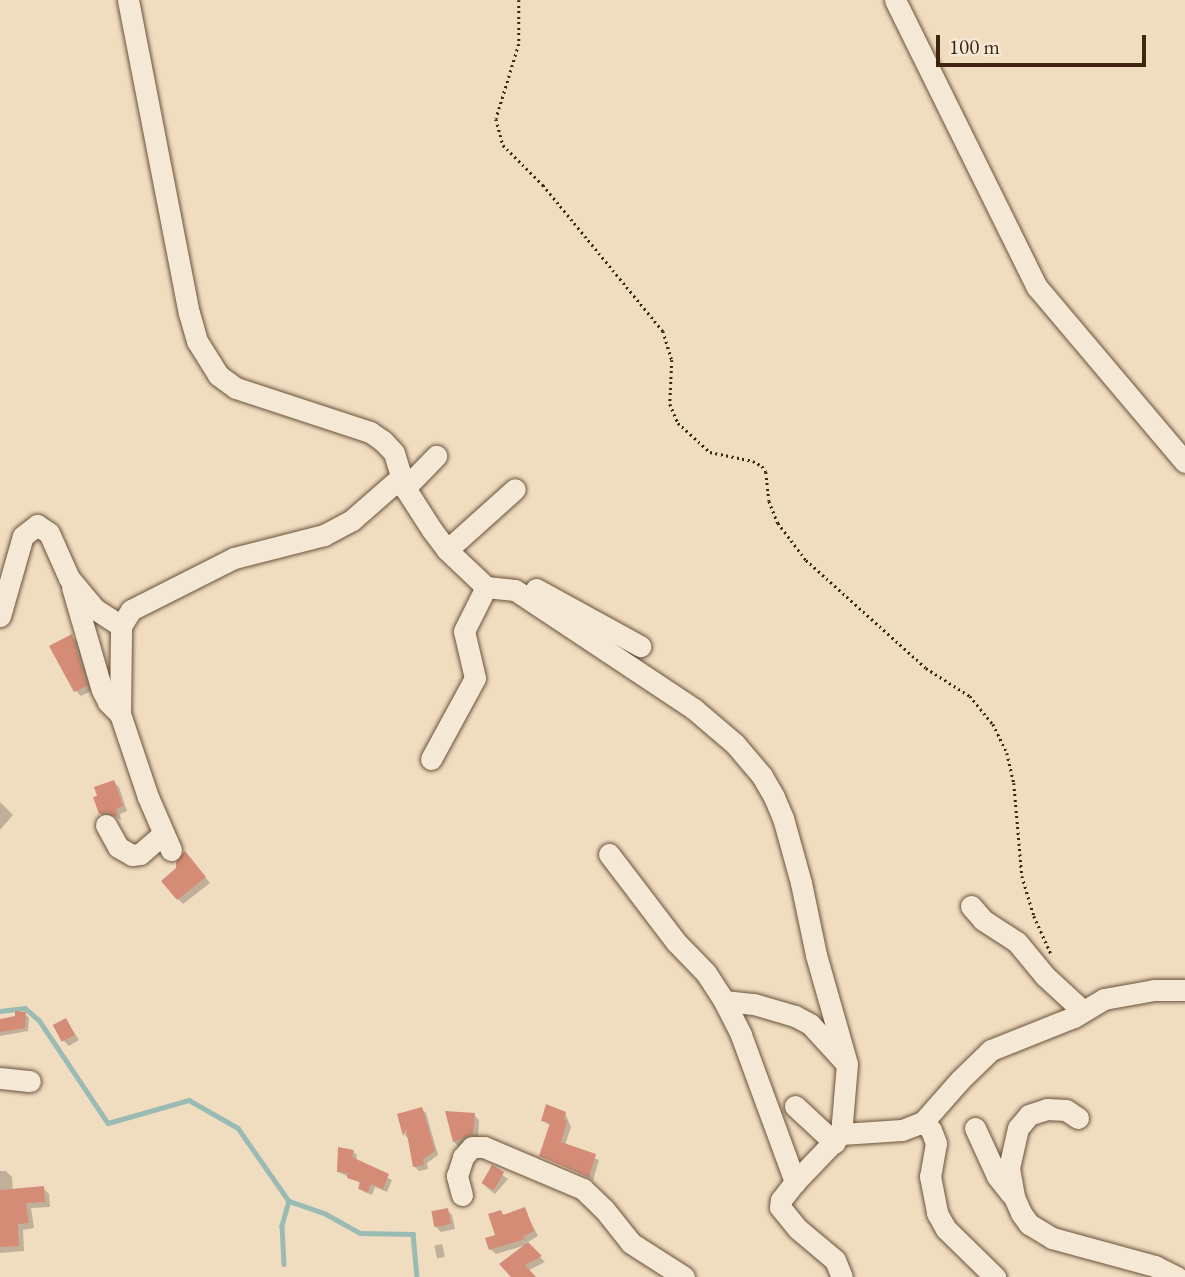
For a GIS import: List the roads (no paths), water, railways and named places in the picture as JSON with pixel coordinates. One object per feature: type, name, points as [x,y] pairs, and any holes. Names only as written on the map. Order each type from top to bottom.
[{"type":"street","points":[[128,0],[176,256],[197,341],[205,359],[218,375],[236,387],[370,432],[394,453],[404,482],[447,550],[486,587],[515,590],[528,585],[640,646]]},
{"type":"street","points":[[895,0],[1037,287],[1185,462]]},
{"type":"street","points":[[106,825],[118,847],[132,855],[166,842],[120,715],[121,626],[131,610],[149,598],[234,558],[324,535],[352,520],[436,456]]},
{"type":"street","points":[[447,550],[515,489]]},
{"type":"street","points":[[0,615],[23,536],[31,527],[37,525],[49,533],[69,578],[102,690],[108,702],[120,715]]},
{"type":"street","points":[[69,578],[95,609],[121,626]]},
{"type":"street","points":[[431,759],[475,678],[464,631],[486,587]]},
{"type":"street","points":[[515,590],[694,709],[736,744],[762,776],[783,818],[847,1063],[838,1139]]},
{"type":"street","points":[[610,855],[676,942],[706,973],[724,1001],[741,1035],[795,1182]]},
{"type":"street","points":[[971,906],[983,920],[1017,942],[1045,976],[1083,1011]]},
{"type":"street","points":[[842,1277],[835,1260],[798,1229],[780,1207],[781,1200],[795,1182],[838,1139],[902,1130],[923,1122],[951,1089],[991,1050],[1116,995],[1185,990]]},
{"type":"street","points":[[724,1001],[754,1004],[795,1016],[810,1024],[847,1063]]},
{"type":"street","points":[[0,1078],[30,1082]]},
{"type":"street","points":[[795,1106],[838,1139]]},
{"type":"street","points":[[1014,1197],[1010,1158],[1021,1123],[1035,1112],[1047,1109],[1066,1110],[1078,1118]]},
{"type":"street","points":[[923,1122],[931,1130],[936,1143],[930,1176],[937,1213],[946,1229],[995,1277]]},
{"type":"street","points":[[975,1128],[997,1175],[1030,1224],[1052,1238],[1154,1266],[1177,1277]]},
{"type":"street","points":[[462,1195],[457,1176],[463,1157],[472,1147],[484,1147],[583,1189],[604,1209],[631,1243],[684,1277]]},
{"type":"waterway","points":[[0,1011],[25,1008],[39,1020],[108,1123],[189,1100],[238,1128],[289,1201],[282,1226],[284,1264]]},
{"type":"waterway","points":[[289,1201],[326,1214],[360,1233],[413,1234],[417,1277]]}]
